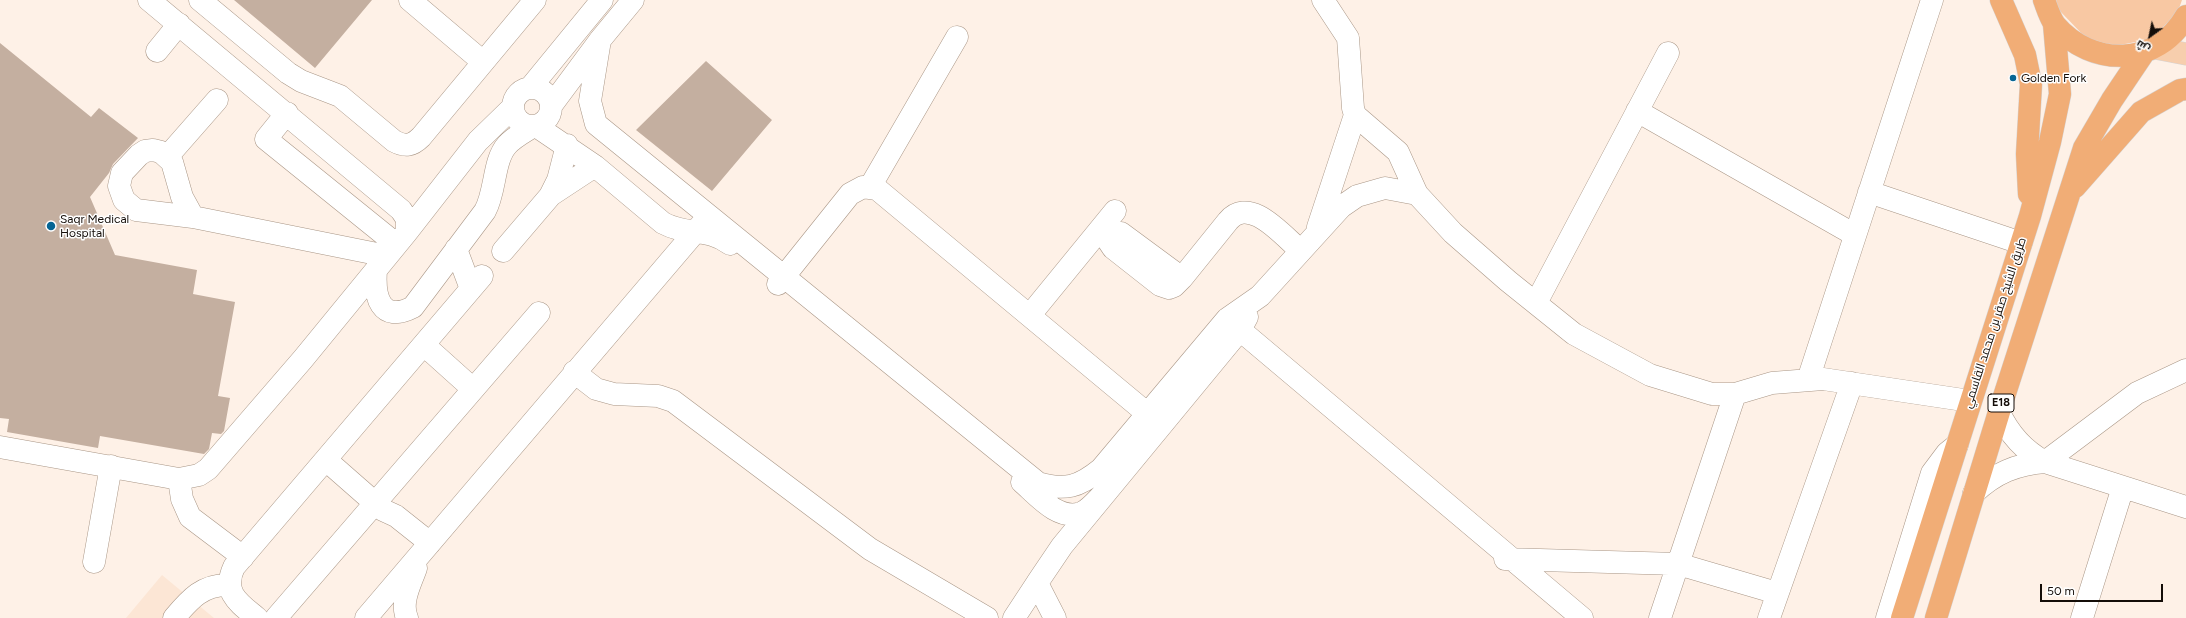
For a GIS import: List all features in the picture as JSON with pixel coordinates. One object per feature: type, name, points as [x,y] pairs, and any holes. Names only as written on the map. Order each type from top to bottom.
[{"type":"highway","points":[[2001,0],[2025,55],[2030,84],[2028,154],[2030,216]]},
{"type":"highway","points":[[2044,0],[2054,24],[2075,43],[2087,50],[2101,55],[2116,57],[2150,49],[2179,29],[2186,16]]},
{"type":"highway","name":"طريق الشيخ صقر بن محمد القاسمي","points":[[1902,618],[2030,216],[2053,128],[2060,94],[2054,24]]},
{"type":"highway","name":"E18","points":[[1936,618],[1998,412],[2072,190],[2084,148],[2112,100],[2150,49]]},
{"type":"highway","points":[[2072,190],[2141,112],[2180,90],[2186,89]]},
{"type":"main road","points":[[2150,49],[2186,54]]},
{"type":"street","points":[[150,0],[287,113],[401,210],[406,219],[392,251],[377,298],[383,307],[393,312],[404,312],[413,307],[421,299],[489,204],[494,188],[500,156],[504,149],[512,140],[534,126],[545,122],[550,115],[550,99],[542,90],[530,88]]},
{"type":"street","points":[[200,0],[288,74],[301,81],[329,90],[350,102],[394,141],[401,145],[408,146],[416,142],[535,0]]},
{"type":"street","points":[[410,0],[483,62]]},
{"type":"street","points":[[0,447],[179,478],[199,475],[208,469],[303,359],[392,251],[478,141],[512,108],[517,94],[530,88],[602,0]]},
{"type":"street","points":[[551,106],[600,40],[633,0]]},
{"type":"street","points":[[1323,0],[1348,38],[1353,108],[1356,116],[1398,152],[1417,194],[1452,233],[1574,334],[1650,375],[1712,394],[1735,394],[1772,383],[1823,379],[1970,401]]},
{"type":"street","points":[[1808,380],[1932,0]]},
{"type":"street","points":[[157,51],[179,24]]},
{"type":"street","points":[[870,187],[957,37]]},
{"type":"street","points":[[600,40],[590,100],[596,124],[715,234],[781,280],[1038,483],[1053,487],[1065,488],[1085,482],[1154,420]]},
{"type":"street","points":[[1536,303],[1668,53]]},
{"type":"street","points":[[167,157],[217,100]]},
{"type":"street","points":[[512,108],[517,120],[523,124],[534,126],[567,146],[595,166],[663,223],[674,229],[687,232],[702,223]]},
{"type":"street","points":[[1637,111],[1855,235]]},
{"type":"street","points":[[287,113],[266,139],[392,251]]},
{"type":"street","points":[[1316,234],[1356,116]]},
{"type":"street","points":[[503,252],[550,196],[560,174],[567,146]]},
{"type":"street","points":[[193,217],[182,197],[172,162],[161,152],[145,152],[126,168],[119,180],[124,200],[136,210],[193,217],[392,251]]},
{"type":"street","points":[[550,196],[595,166]]},
{"type":"street","points":[[781,280],[850,194],[863,187],[870,187],[884,192],[1154,420]]},
{"type":"street","points":[[1014,618],[1062,546],[1103,494],[1154,420],[1230,329],[1316,234],[1341,208],[1357,196],[1385,188],[1417,194]]},
{"type":"street","points":[[1869,192],[2021,243]]},
{"type":"street","points":[[1030,315],[1115,211]]},
{"type":"street","points":[[1182,278],[1233,216],[1239,212],[1254,213],[1301,251]]},
{"type":"street","points":[[366,618],[702,223]]},
{"type":"street","points":[[257,618],[237,601],[232,594],[229,585],[230,575],[234,567],[477,283],[456,249]]},
{"type":"street","points":[[781,280],[1056,510],[1070,514],[1082,513],[1103,494]]},
{"type":"street","points":[[421,299],[439,301],[456,307]]},
{"type":"street","points":[[276,618],[379,507],[473,389],[539,312]]},
{"type":"street","points":[[1230,329],[1501,560],[1559,618]]},
{"type":"street","points":[[424,345],[473,389]]},
{"type":"street","points":[[1974,493],[1988,480],[2004,471],[2023,465],[2045,462],[2137,393],[2186,370]]},
{"type":"street","points":[[574,372],[596,389],[614,394],[658,396],[673,401],[870,549],[987,618]]},
{"type":"street","points":[[1768,618],[1852,383]]},
{"type":"street","points":[[1660,618],[1735,394]]},
{"type":"street","points":[[1998,412],[2016,440],[2031,454],[2045,462],[2186,507]]},
{"type":"street","points":[[1887,618],[1930,479],[1939,463],[1957,445]]},
{"type":"street","points":[[326,460],[379,507],[389,523],[426,547]]},
{"type":"street","points":[[94,562],[111,466]]},
{"type":"street","points":[[179,478],[182,498],[190,517],[242,557]]},
{"type":"street","points":[[2082,618],[2123,487]]},
{"type":"street","points":[[1056,510],[1061,526],[1062,546]]},
{"type":"street","points":[[407,618],[405,614],[406,595],[426,547]]},
{"type":"street","points":[[1501,560],[1678,564],[1777,593]]},
{"type":"street","points":[[1501,560],[1582,618]]},
{"type":"street","points":[[1037,583],[1054,618]]},
{"type":"street","points":[[174,618],[190,599],[200,591],[212,586],[229,585]]},
{"type":"shaded area","points":[[2056,0],[2182,0],[2177,14],[2150,39],[2115,46],[2086,38],[2057,8]]},
{"type":"shaded area","points":[[162,575],[214,618],[126,618]]},
{"type":"building","points":[[234,0],[372,0],[315,68]]},
{"type":"building","name":"Saqr Medical Hospital","points":[[0,43],[91,117],[99,108],[138,138],[113,164],[109,173],[90,197],[115,255],[197,270],[193,294],[235,302],[218,396],[230,398],[224,431],[221,434],[212,433],[209,449],[204,454],[100,436],[98,448],[7,432],[9,419],[0,418]]},
{"type":"building","points":[[706,61],[772,120],[712,191],[636,130]]},
{"type":"place","name":"Golden Fork","points":[[2013,78]]},
{"type":"place","name":"Saqr Medical Hospital","points":[[51,226]]}]
